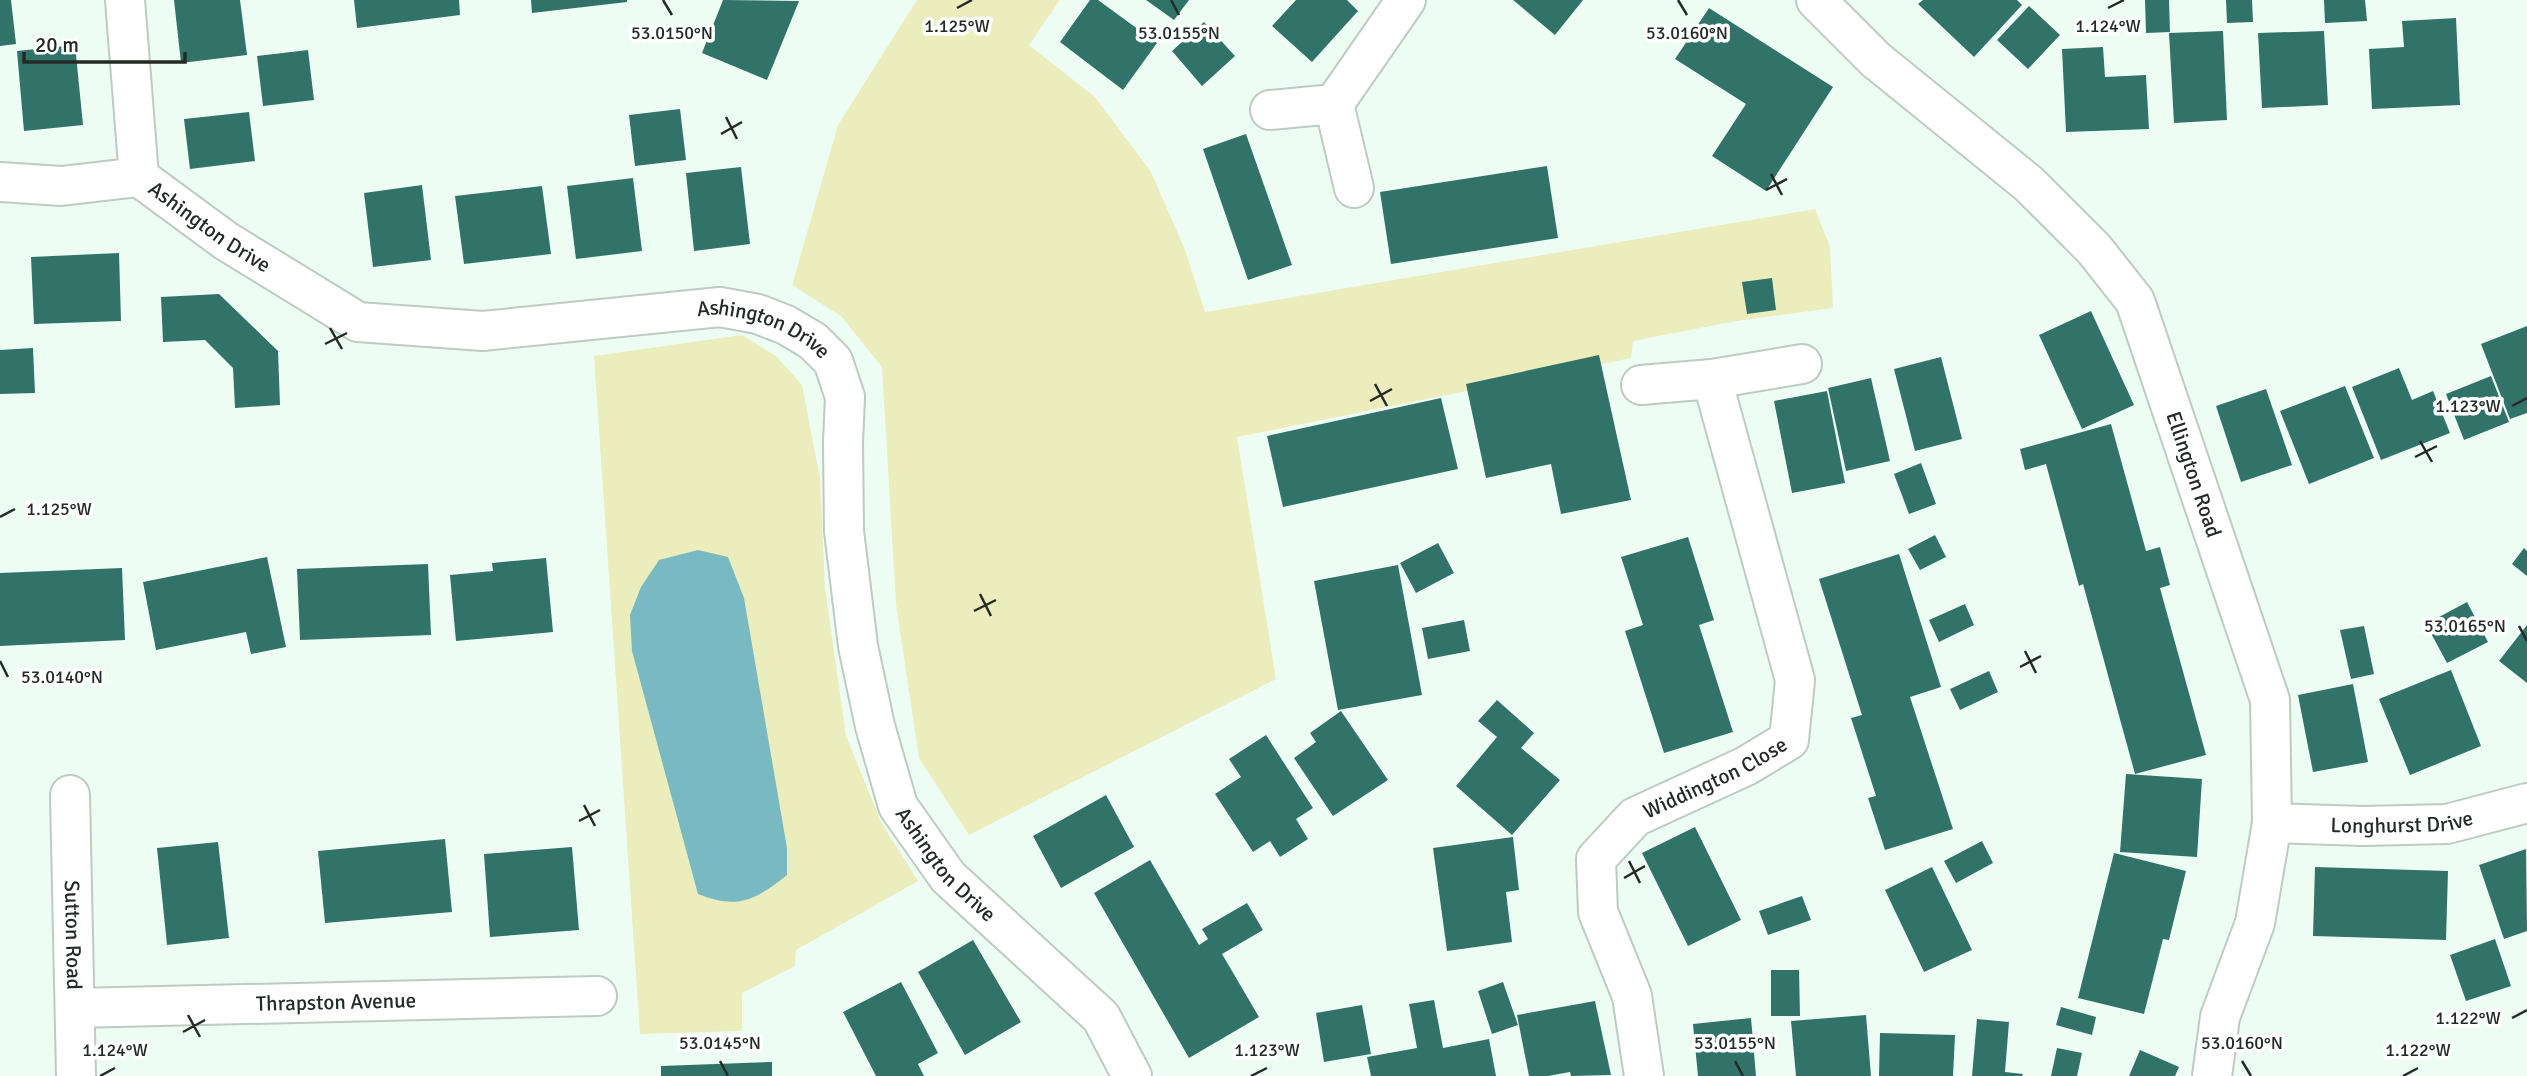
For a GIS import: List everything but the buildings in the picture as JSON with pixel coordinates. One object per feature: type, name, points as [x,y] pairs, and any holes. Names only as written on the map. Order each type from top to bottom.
[{"type":"street","name":"Ashington Drive","points":[[125,0],[139,177],[226,241],[358,322],[483,331],[720,307],[758,314],[786,325],[813,341],[833,361],[845,397],[842,442],[844,531],[858,646],[875,726],[898,806],[948,877],[1101,1017],[1132,1076]]},
{"type":"street","points":[[1354,188],[1334,104],[1406,0]]},
{"type":"street","name":"Ellington Road","points":[[1816,0],[1876,60],[2029,184],[2094,249],[2135,301],[2270,700],[2273,823],[2255,923],[2220,1017],[2212,1076]]},
{"type":"street","points":[[1270,110],[1334,104]]},
{"type":"street","points":[[0,182],[61,186],[139,177]]},
{"type":"street","points":[[1641,385],[1712,379],[1802,364]]},
{"type":"street","name":"Widdington Close","points":[[1644,1076],[1632,996],[1598,912],[1596,859],[1635,817],[1746,766],[1788,740],[1795,680],[1712,379]]},
{"type":"street","name":"Sutton Road","points":[[70,795],[76,1076]]},
{"type":"street","name":"Longhurst Drive","points":[[2273,823],[2363,826],[2447,824],[2527,803]]},
{"type":"street","name":"Thrapston Avenue","points":[[75,1008],[597,996]]},
{"type":"green space","points":[[917,0],[1060,0],[1029,45],[1095,97],[1151,172],[1185,250],[1205,312],[1815,209],[1830,247],[1833,308],[1736,321],[1633,341],[1631,358],[1237,437],[1276,679],[969,835],[919,758],[896,604],[882,367],[841,316],[792,285],[838,125]]},
{"type":"green space","points":[[742,335],[776,356],[802,385],[820,478],[825,588],[846,736],[881,822],[918,881],[796,950],[795,966],[742,993],[742,1031],[640,1034],[594,356]]},
{"type":"water","points":[[698,550],[728,557],[744,598],[787,848],[787,875],[756,896],[735,902],[698,894],[632,651],[630,615],[641,587],[659,560]]}]
